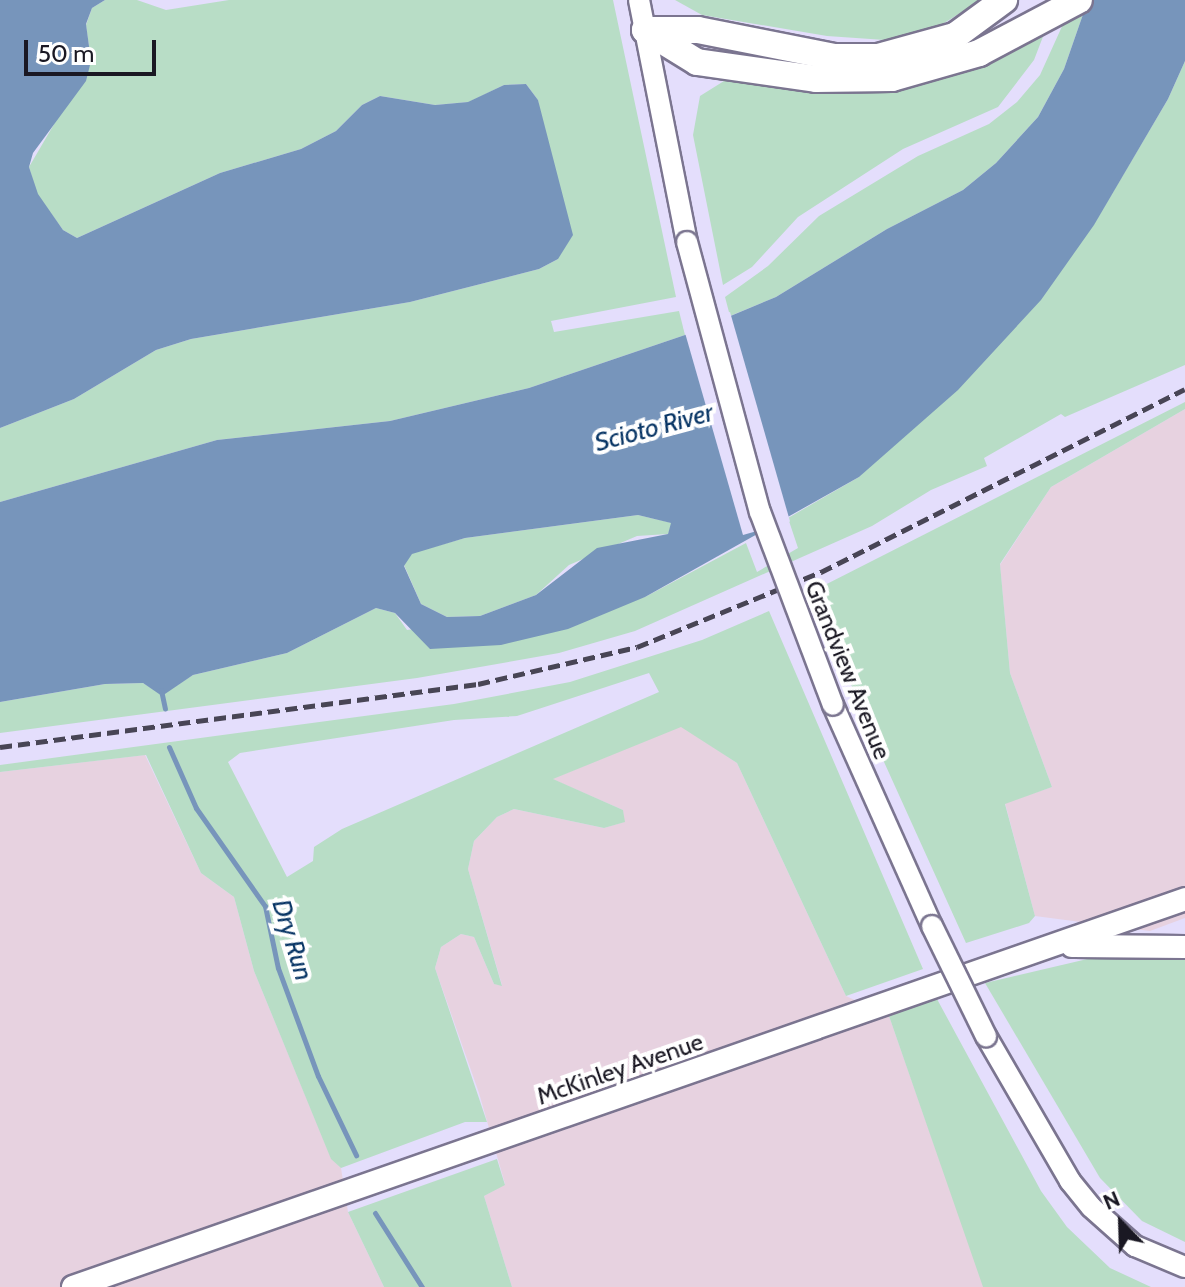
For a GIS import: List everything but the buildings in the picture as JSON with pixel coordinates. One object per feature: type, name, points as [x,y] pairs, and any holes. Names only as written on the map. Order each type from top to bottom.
[{"type":"highway","points":[[645,30],[698,30],[834,57],[878,57],[955,36],[1004,0]]},
{"type":"highway","points":[[645,30],[697,62],[852,80],[933,68],[1018,34],[1079,0]]},
{"type":"main road","name":"Grandview Avenue","points":[[639,0],[687,242],[760,512],[833,705],[932,926],[986,1036],[1063,1170],[1091,1207],[1135,1246],[1185,1267]]},
{"type":"main road","name":"McKinley Avenue","points":[[73,1287],[1185,899]]},
{"type":"main road","points":[[1046,947],[1185,947]]},
{"type":"shaded area","points":[[1185,409],[1185,918],[1150,931],[1035,916],[1005,803],[1052,787],[1010,673],[1000,565],[1051,487]]},
{"type":"shaded area","points":[[681,726],[737,763],[846,996],[889,1016],[984,1287],[512,1287],[484,1196],[505,1184],[479,1093],[435,968],[441,947],[461,934],[474,937],[494,984],[502,985],[468,869],[474,841],[497,817],[514,809],[604,828],[624,822],[623,810],[552,779]]},
{"type":"shaded area","points":[[145,755],[201,873],[234,897],[254,971],[331,1158],[341,1168],[348,1212],[384,1287],[0,1287],[0,772]]},
{"type":"green space","points":[[105,0],[137,0],[166,10],[229,0],[613,0],[676,297],[551,321],[554,332],[679,311],[685,335],[529,388],[390,421],[217,440],[0,502],[0,428],[74,399],[156,350],[191,339],[410,302],[539,269],[558,259],[538,100],[526,84],[504,85],[469,102],[435,105],[380,96],[362,105],[336,131],[301,149],[220,173],[77,238],[63,230],[37,194],[29,167],[91,61],[86,25],[92,8]]},
{"type":"green space","points":[[675,0],[981,0],[933,30],[885,40],[827,36],[702,15]]},
{"type":"green space","points":[[1088,0],[1064,69],[1038,117],[996,163],[963,190],[887,229],[776,297],[730,316],[725,297],[768,266],[819,216],[918,156],[989,124],[1017,102],[1040,75],[1064,22]]},
{"type":"green space","points":[[1044,34],[1034,60],[998,107],[903,149],[798,217],[752,267],[723,285],[693,135],[700,96],[724,81],[744,79],[890,89],[919,85]]},
{"type":"green space","points":[[1185,61],[1185,365],[1065,417],[1061,414],[984,458],[987,466],[931,490],[872,526],[635,631],[559,653],[417,678],[0,733],[0,702],[105,684],[143,683],[162,695],[193,675],[287,653],[376,608],[395,613],[407,630],[645,597],[746,543],[757,572],[798,548],[788,518],[859,477],[1094,224],[1168,99]]},
{"type":"green space","points":[[1185,402],[1185,409],[1051,487],[1000,564],[1010,673],[1052,787],[1005,804],[1035,916],[1029,923],[966,943],[870,731],[813,591]]},
{"type":"green space","points":[[638,515],[672,523],[668,534],[637,536],[569,565],[536,595],[480,616],[447,617],[421,604],[404,565],[412,553],[465,538]]},
{"type":"green space","points":[[769,611],[923,969],[846,996],[737,763],[681,727],[553,779],[623,810],[625,822],[604,828],[514,809],[497,817],[474,841],[468,869],[502,986],[494,984],[474,937],[461,934],[441,947],[435,968],[487,1122],[465,1122],[341,1168],[331,1159],[254,971],[234,897],[201,873],[146,755],[0,772],[0,765],[454,704],[570,682],[702,640]],"holes":[[[649,673],[659,692],[342,829],[314,847],[313,861],[287,877],[228,762],[240,753],[454,720],[517,716]]]},
{"type":"green space","points":[[1113,953],[1185,953],[1185,1242],[1142,1221],[1100,1178],[985,983]]},
{"type":"green space","points":[[937,999],[1041,1191],[1067,1227],[1110,1268],[1151,1287],[983,1287],[889,1016]]},
{"type":"green space","points":[[497,1159],[505,1185],[484,1196],[512,1287],[384,1287],[348,1212]]},
{"type":"water","points":[[0,0],[105,0],[92,8],[86,24],[91,61],[86,81],[33,153],[29,167],[38,194],[63,230],[77,238],[220,173],[301,149],[336,131],[362,105],[380,96],[435,105],[468,102],[504,85],[526,84],[538,100],[573,235],[558,259],[539,269],[410,302],[191,339],[156,350],[74,399],[0,428]]},
{"type":"water","name":"Scioto River","points":[[1088,0],[1185,0],[1185,61],[1168,99],[1094,225],[1041,300],[958,390],[859,477],[645,597],[568,629],[501,645],[430,649],[395,613],[376,608],[287,653],[193,675],[162,696],[143,683],[105,684],[0,702],[0,502],[217,440],[390,421],[529,388],[685,335],[776,297],[887,229],[963,190],[996,163],[1038,117],[1064,69]],"holes":[[[638,515],[671,523],[668,534],[597,548],[536,595],[480,616],[447,617],[421,604],[404,566],[412,554],[465,538]]]},
{"type":"pier","points":[[730,312],[790,522],[743,535],[683,326]]},
{"type":"waterway","name":"Dry Run","points":[[161,690],[165,709]]},
{"type":"waterway","name":"Dry Run","points":[[169,747],[196,808],[265,906],[278,968],[318,1076],[356,1155]]},
{"type":"waterway","name":"Dry Run","points":[[375,1213],[422,1287]]},
{"type":"railway","points":[[0,747],[478,684],[637,647],[821,572],[1185,389]]}]
